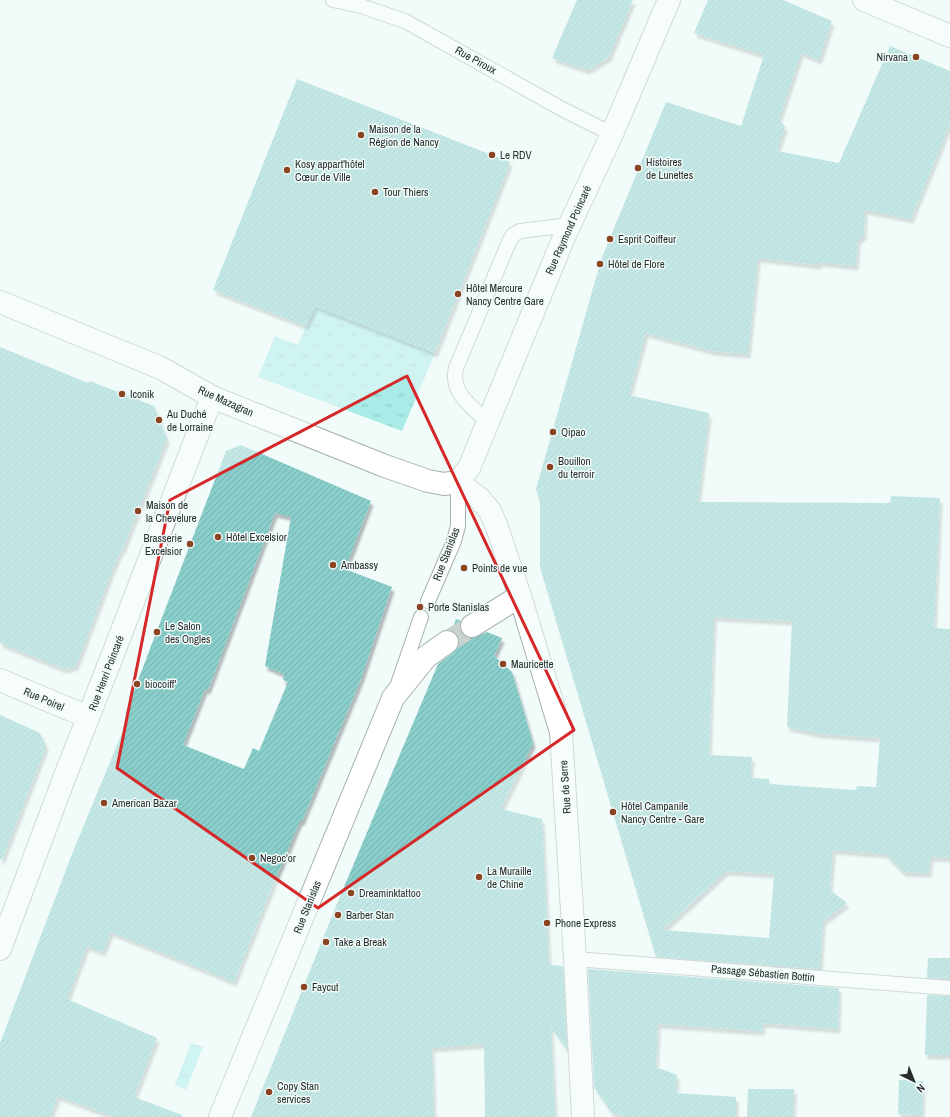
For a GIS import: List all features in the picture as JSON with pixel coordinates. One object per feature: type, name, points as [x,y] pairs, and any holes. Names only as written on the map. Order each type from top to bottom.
[{"type":"street","name":"Rue Raymond Poincaré","points":[[458,482],[469,468],[569,225],[612,134],[669,0]]},
{"type":"street","points":[[864,0],[950,36]]},
{"type":"street","name":"Rue Mazagran","points":[[0,302],[161,368],[212,397],[406,474],[444,484],[458,482]]},
{"type":"street","name":"Rue Henri Poincaré","points":[[0,949],[212,397]]},
{"type":"street","name":"Rue de Serre","points":[[458,482],[479,498],[490,511],[498,526],[531,629],[561,732],[583,1117]]},
{"type":"street","points":[[472,626],[520,596]]},
{"type":"street","name":"Rue Stanislas","points":[[220,1117],[393,698],[426,657],[447,642]]},
{"type":"street","name":"Rue Poirel","points":[[0,680],[88,717]]},
{"type":"lane","name":"Rue Piroux","points":[[333,0],[362,6],[405,21],[562,109],[612,134]]},
{"type":"lane","points":[[488,422],[462,397],[455,386],[454,377],[456,368],[513,235],[520,231],[569,225]]},
{"type":"lane","name":"Rue Stanislas","points":[[428,601],[454,540],[458,526],[458,482]]},
{"type":"lane","name":"Rue Stanislas","points":[[393,698],[421,617]]},
{"type":"lane","name":"Passage Sébastien Bottin","points":[[575,958],[950,988]]},
{"type":"highlighted area","points":[[407,376],[574,730],[318,908],[117,768],[170,500]]},
{"type":"green space","points":[[315,306],[435,353],[402,431],[258,377],[275,336],[298,345]]},
{"type":"green space","points":[[191,1043],[203,1047],[186,1090],[175,1085]]},
{"type":"building","points":[[577,0],[633,0],[609,57],[587,70],[552,58]]},
{"type":"building","points":[[708,0],[783,0],[832,21],[819,60],[801,53],[779,119],[785,127],[777,151],[839,163],[890,46],[950,71],[950,123],[911,219],[865,210],[864,235],[858,240],[856,266],[819,262],[819,265],[758,258],[748,354],[712,351],[646,333],[629,395],[709,413],[698,502],[890,503],[891,496],[940,498],[934,628],[950,629],[950,858],[931,857],[929,873],[903,872],[885,854],[833,850],[830,890],[847,903],[823,921],[820,969],[656,957],[540,567],[540,502],[536,489],[601,260],[666,102],[741,126],[764,55],[694,33]],"holes":[[[714,617],[792,621],[787,727],[821,734],[880,738],[876,787],[857,786],[856,790],[769,784],[769,779],[750,778],[752,757],[709,755]],[[726,871],[774,874],[769,938],[662,930]]]},
{"type":"building","name":"Tour Thiers","points":[[297,79],[510,162],[435,353],[315,306],[306,326],[213,290]]},
{"type":"building","points":[[0,347],[88,383],[90,381],[154,406],[167,439],[122,551],[121,550],[110,576],[76,666],[64,669],[0,643]]},
{"type":"building","points":[[241,445],[371,501],[345,569],[392,587],[361,679],[302,821],[300,821],[274,882],[234,982],[111,932],[103,952],[87,946],[67,999],[157,1038],[134,1097],[182,1115],[182,1117],[114,1117],[58,1096],[50,1117],[0,1117],[0,1043],[72,854],[129,716],[125,714],[226,451]],"holes":[[[275,513],[291,517],[265,666],[284,674],[283,680],[288,682],[259,751],[253,748],[244,769],[183,745],[205,689],[208,690]]]},
{"type":"building","points":[[456,619],[461,621],[461,632],[466,637],[473,638],[487,632],[502,638],[494,656],[512,672],[533,743],[501,809],[542,819],[549,965],[563,966],[567,1050],[551,1027],[555,1117],[485,1117],[484,1044],[432,1048],[434,1117],[251,1117],[336,906],[438,664],[454,652],[458,647],[459,641],[457,635],[452,630]]},
{"type":"building","points":[[0,715],[40,733],[46,746],[2,860],[0,859]]},
{"type":"building","points":[[928,958],[950,958],[950,979],[927,978]]},
{"type":"building","points":[[588,969],[839,988],[838,1029],[763,1023],[762,1031],[658,1024],[656,1067],[677,1075],[676,1093],[736,1097],[736,1117],[624,1117],[611,1112],[594,1087]]},
{"type":"building","points":[[927,995],[950,996],[950,1055],[925,1055]]},
{"type":"building","points":[[899,1080],[923,1081],[922,1115],[898,1114]]},
{"type":"building","points":[[748,1089],[794,1089],[793,1117],[747,1117]]},
{"type":"tunnel","points":[[447,642],[472,626]]},
{"type":"place","name":"Nirvana","points":[[916,57]]},
{"type":"place","name":"Maison de la Région de Nancy","points":[[361,135]]},
{"type":"place","name":"Le RDV","points":[[492,155]]},
{"type":"place","name":"Histoires de Lunettes","points":[[638,168]]},
{"type":"place","name":"Kosy appart'hôtel Cœur de Ville","points":[[287,170]]},
{"type":"place","name":"Tour Thiers","points":[[375,192]]},
{"type":"place","name":"Esprit Coiffeur","points":[[610,239]]},
{"type":"place","name":"Hôtel de Flore","points":[[600,264]]},
{"type":"place","name":"Hôtel Mercure Nancy Centre Gare","points":[[458,294]]},
{"type":"place","name":"Iconik","points":[[122,394]]},
{"type":"place","name":"Au Duché de Lorraine","points":[[159,420]]},
{"type":"place","name":"Qipao","points":[[553,432]]},
{"type":"place","name":"Bouillon du terroir","points":[[550,467]]},
{"type":"place","name":"Maison de la Chevelure","points":[[138,511]]},
{"type":"place","name":"Hôtel Excelsior","points":[[218,537]]},
{"type":"place","name":"Brasserie Excelsior","points":[[190,544]]},
{"type":"place","name":"Ambassy","points":[[333,565]]},
{"type":"place","name":"Points de vue","points":[[464,568]]},
{"type":"place","name":"Porte Stanislas","points":[[420,607]]},
{"type":"place","name":"Le Salon des Ongles","points":[[157,632]]},
{"type":"place","name":"Mauricette","points":[[503,664]]},
{"type":"place","name":"biocoiff'","points":[[137,684]]},
{"type":"place","name":"American Bazar","points":[[104,803]]},
{"type":"place","name":"Hôtel Campanile Nancy Centre - Gare","points":[[613,812]]},
{"type":"place","name":"Negoc'or","points":[[252,858]]},
{"type":"place","name":"La Muraille de Chine","points":[[479,877]]},
{"type":"place","name":"Dreaminktattoo","points":[[351,893]]},
{"type":"place","name":"Barber Stan","points":[[338,915]]},
{"type":"place","name":"Phone Express","points":[[547,923]]},
{"type":"place","name":"Take a Break","points":[[326,942]]},
{"type":"place","name":"Faycut","points":[[304,987]]},
{"type":"place","name":"Copy Stan services","points":[[269,1092]]}]
